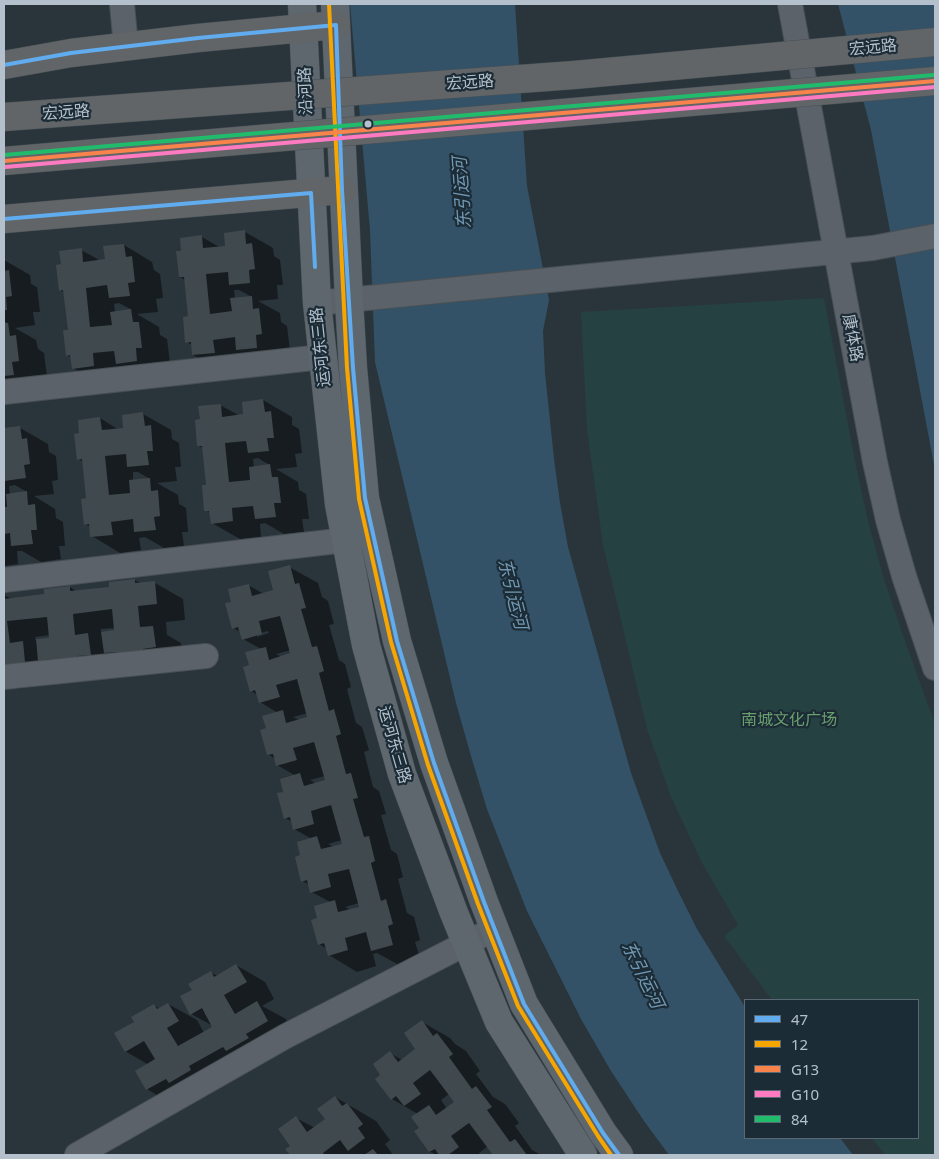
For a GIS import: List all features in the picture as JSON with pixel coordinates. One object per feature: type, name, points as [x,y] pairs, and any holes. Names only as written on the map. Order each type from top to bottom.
[{"type":"highway","points":[[4,65],[303,16],[335,15]]},
{"type":"highway","name":"宏远路","points":[[4,117],[574,75],[935,42]]},
{"type":"highway","points":[[4,161],[935,81]]},
{"type":"highway","points":[[4,219],[342,190]]},
{"type":"street","points":[[122,4],[126,46]]},
{"type":"street","name":"康体路","points":[[790,4],[875,462],[888,520],[907,585],[935,668]]},
{"type":"street","name":"沿河路","points":[[335,15],[342,190],[355,297]]},
{"type":"street","name":"沿河路","points":[[303,16],[316,300]]},
{"type":"street","points":[[316,300],[836,252],[873,248],[935,236]]},
{"type":"street","name":"运河东三路","points":[[355,297],[353,368],[366,498],[397,641],[434,763],[494,929],[524,1004],[603,1133],[619,1155]]},
{"type":"street","name":"运河东三路","points":[[316,300],[339,504],[366,645],[402,774],[466,943],[499,1022],[583,1155]]},
{"type":"street","points":[[4,392],[322,357]]},
{"type":"street","points":[[4,580],[346,540]]},
{"type":"street","points":[[4,677],[206,656]]},
{"type":"street","points":[[77,1155],[286,1036],[494,929]]},
{"type":"green space","name":"南城文化广场","points":[[824,298],[869,525],[885,582],[935,724],[935,1155],[885,1155],[873,1139],[919,1139],[919,999],[771,999],[724,936],[738,925],[702,863],[671,797],[647,729],[603,545],[587,429],[581,312]]},
{"type":"water","name":"东引运河","points":[[350,4],[515,4],[527,186],[549,300],[543,331],[545,373],[560,503],[568,547],[631,773],[660,853],[678,891],[697,929],[744,1005],[744,1139],[841,1139],[853,1155],[669,1155],[611,1071],[581,1019],[527,911],[487,809],[456,703],[375,362],[370,230]]},
{"type":"water","points":[[838,4],[935,4],[935,470],[871,130]]},
{"type":"building","points":[[245,230],[246,244],[252,243],[255,269],[249,270],[250,283],[229,285],[228,272],[206,274],[210,314],[232,311],[230,298],[252,296],[253,309],[259,308],[262,334],[256,335],[257,348],[236,350],[235,337],[213,340],[215,353],[192,355],[191,342],[185,343],[183,317],[188,316],[184,277],[179,277],[176,251],[181,251],[180,238],[202,235],[203,248],[225,246],[224,233]]},
{"type":"building","points":[[124,244],[126,257],[132,256],[135,282],[128,283],[130,296],[109,298],[107,285],[86,288],[90,327],[112,325],[110,312],[131,309],[133,322],[139,322],[142,348],[136,348],[137,361],[116,364],[114,351],[93,353],[94,366],[72,369],[70,355],[66,356],[63,330],[68,330],[63,290],[59,291],[56,265],[61,264],[59,251],[82,248],[83,262],[105,259],[103,246]]},
{"type":"building","points":[[9,270],[12,296],[6,297],[7,310],[4,310],[4,271]]},
{"type":"building","points":[[4,323],[8,323],[10,336],[16,335],[19,361],[12,362],[14,375],[4,376]]},
{"type":"building","points":[[263,399],[265,412],[271,411],[274,438],[267,438],[269,451],[248,453],[246,441],[225,443],[229,482],[250,480],[249,467],[270,464],[272,477],[278,477],[281,503],[274,503],[276,517],[255,519],[253,506],[232,508],[233,521],[211,524],[209,511],[204,511],[202,485],[206,485],[202,446],[197,446],[195,420],[200,419],[198,406],[221,404],[222,417],[243,414],[242,402]]},
{"type":"building","points":[[143,412],[145,426],[151,425],[153,451],[147,451],[149,465],[127,467],[126,454],[105,456],[109,495],[130,493],[129,480],[150,478],[151,491],[158,490],[160,516],[154,517],[156,530],[134,532],[133,519],[111,522],[113,535],[90,537],[89,524],[84,525],[81,499],[86,498],[82,459],[77,460],[74,434],[79,433],[78,420],[100,417],[102,430],[123,428],[122,415]]},
{"type":"building","points":[[20,426],[22,439],[27,438],[30,464],[24,465],[26,478],[4,481],[4,428]]},
{"type":"building","points":[[27,491],[28,505],[35,504],[37,530],[31,530],[33,544],[11,546],[10,533],[4,534],[4,507],[7,507],[6,494]]},
{"type":"building","points":[[290,565],[295,584],[299,583],[306,608],[301,609],[312,647],[317,646],[324,671],[319,673],[329,711],[334,709],[341,734],[336,736],[346,774],[351,773],[358,798],[353,799],[364,837],[369,836],[375,861],[371,863],[381,901],[386,899],[393,924],[388,926],[393,945],[371,951],[366,932],[345,938],[348,950],[328,956],[324,943],[318,945],[311,920],[317,918],[314,906],[335,900],[338,912],[359,907],[349,869],[328,874],[331,887],[310,893],[307,880],[301,882],[295,857],[300,855],[297,842],[317,836],[321,849],[342,844],[331,805],[311,811],[314,824],[293,830],[290,817],[284,819],[277,793],[283,792],[280,779],[300,773],[304,786],[325,780],[314,742],[293,748],[297,760],[276,766],[273,754],[267,755],[260,730],[266,728],[262,716],[283,710],[286,723],[307,717],[297,679],[276,685],[280,697],[259,703],[255,690],[250,692],[243,667],[249,665],[245,652],[266,647],[269,660],[290,653],[280,616],[259,621],[262,634],[242,640],[238,627],[232,629],[225,603],[231,602],[228,589],[249,584],[252,596],[273,590],[268,571]]},
{"type":"building","points":[[135,579],[135,583],[155,581],[157,604],[138,606],[140,627],[153,626],[156,647],[143,649],[143,655],[117,658],[117,652],[104,653],[101,632],[114,630],[112,609],[73,614],[75,635],[88,633],[91,655],[77,656],[78,662],[52,665],[51,659],[38,661],[36,639],[49,638],[47,617],[7,621],[10,643],[23,641],[25,662],[12,664],[13,670],[4,671],[4,599],[44,594],[44,589],[70,586],[70,591],[109,587],[109,582]]},
{"type":"building","points":[[236,964],[247,982],[224,995],[235,1014],[257,1001],[268,1021],[246,1034],[249,1038],[226,1051],[223,1047],[189,1066],[191,1070],[169,1083],[166,1079],[146,1090],[135,1071],[155,1059],[144,1041],[125,1052],[114,1033],[134,1022],[131,1017],[154,1004],[157,1009],[168,1003],[179,1021],[167,1028],[178,1046],[212,1027],[202,1008],[190,1015],[180,996],[192,990],[188,984],[211,971],[214,977]]},
{"type":"building","points":[[422,1020],[433,1036],[437,1033],[453,1054],[449,1057],[472,1089],[476,1086],[492,1107],[487,1110],[510,1142],[515,1139],[527,1155],[493,1155],[469,1123],[451,1136],[459,1147],[448,1155],[439,1155],[435,1149],[429,1152],[414,1131],[419,1128],[411,1117],[429,1105],[436,1115],[454,1102],[430,1070],[413,1083],[421,1094],[404,1106],[396,1096],[391,1100],[375,1079],[380,1075],[373,1064],[390,1051],[398,1062],[415,1049],[404,1033]]},
{"type":"building","points":[[335,1096],[342,1106],[347,1103],[363,1124],[358,1128],[365,1138],[348,1151],[340,1140],[323,1153],[325,1155],[290,1155],[285,1149],[290,1146],[278,1129],[296,1116],[307,1132],[325,1119],[317,1109]]},
{"type":"building","points":[[373,1149],[378,1155],[364,1155]]},
{"type":"transit line","name":"12","points":[[329,4],[347,368],[359,499],[391,642],[428,765],[478,904],[518,1006],[611,1155]]},
{"type":"transit line","name":"47","points":[[4,65],[71,53],[198,38],[336,25],[342,190],[353,368],[365,498],[397,641],[434,763],[484,902],[524,1004],[603,1133],[619,1155]]},
{"type":"transit line","name":"84","points":[[4,155],[934,75]]},
{"type":"transit line","name":"G13","points":[[4,161],[935,81]]},
{"type":"transit line","name":"G10","points":[[5,167],[935,87]]},
{"type":"transit line","name":"47","points":[[4,219],[311,193],[315,267]]}]
